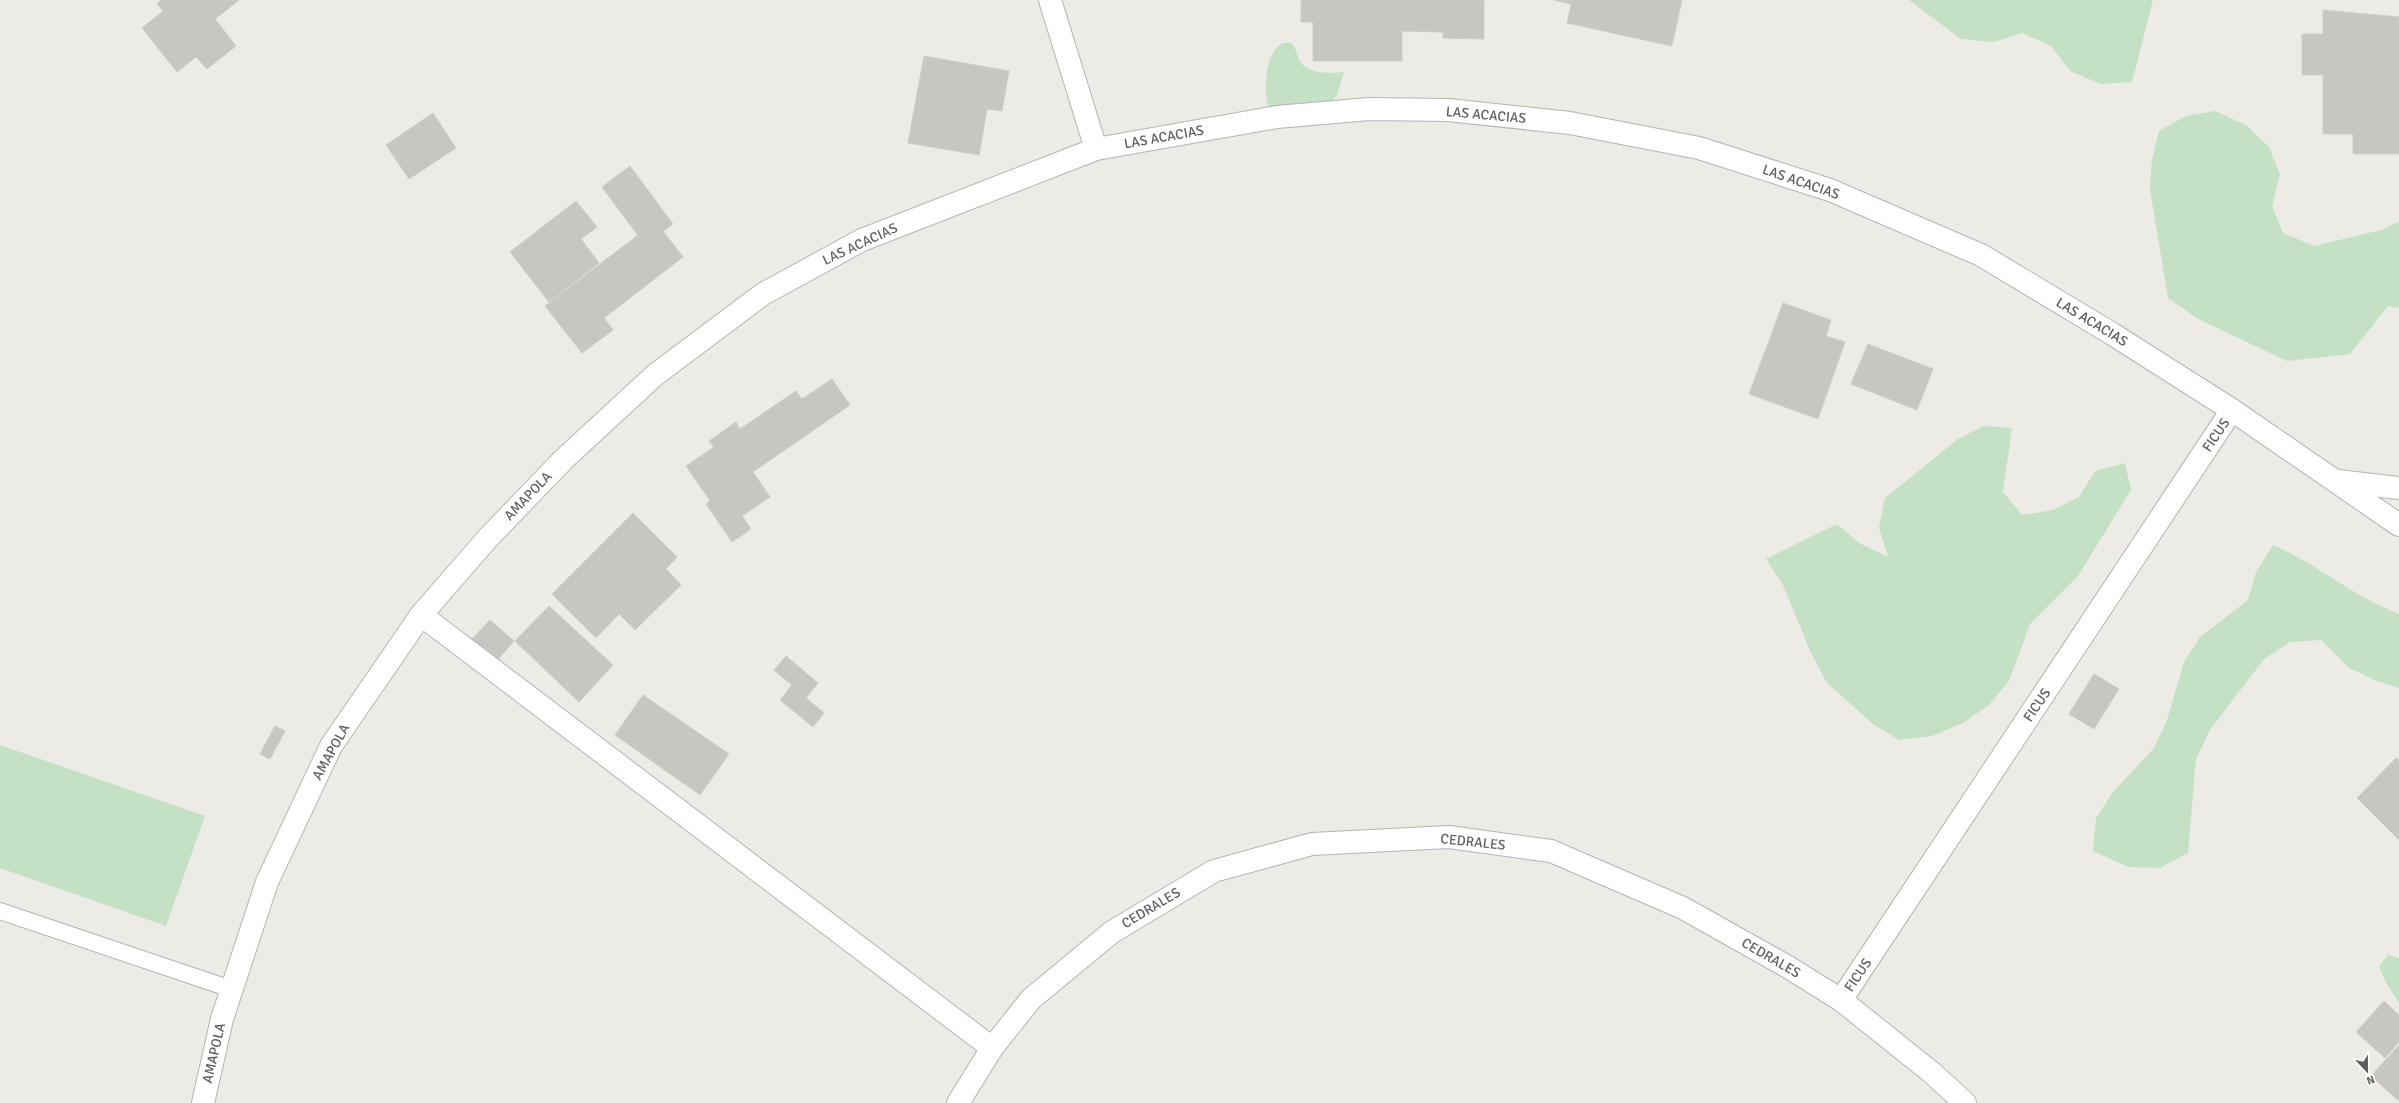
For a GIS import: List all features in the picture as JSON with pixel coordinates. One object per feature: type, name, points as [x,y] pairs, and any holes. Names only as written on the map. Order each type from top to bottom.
[{"type":"street","points":[[1050,0],[1096,149]]},
{"type":"street","name":"LAS ACACIAS","points":[[564,459],[655,375],[762,294],[862,240],[1096,149],[1277,117],[1369,109],[1448,110],[1570,123],[1699,148],[1830,190],[1981,255],[2114,335],[2232,410],[2399,525]]},
{"type":"street","name":"FICUS","points":[[1841,1000],[2232,410]]},
{"type":"street","name":"AMAPOLA","points":[[203,1103],[222,1019],[267,882],[331,746],[421,615],[487,539],[564,459]]},
{"type":"street","points":[[2337,481],[2399,488]]},
{"type":"street","points":[[421,615],[992,1048]]},
{"type":"street","name":"CEDRALES","points":[[958,1103],[992,1048],[1031,999],[1112,932],[1214,871],[1259,857],[1312,844],[1449,837],[1551,851],[1683,908],[1788,967],[1841,1000],[1931,1072],[1965,1103]]},
{"type":"lane","points":[[0,911],[231,989]]},
{"type":"green space","points":[[1909,0],[2153,0],[2132,82],[2101,84],[2070,71],[2051,46],[2022,33],[1994,42],[1961,39]]},
{"type":"green space","points":[[1283,43],[1291,43],[1295,48],[1301,63],[1310,70],[1333,73],[1344,72],[1337,95],[1326,106],[1268,108],[1266,82],[1269,63],[1272,55]]},
{"type":"green space","points":[[2215,111],[2246,125],[2269,147],[2280,175],[2272,206],[2283,233],[2314,246],[2381,230],[2399,222],[2399,308],[2388,306],[2350,354],[2287,361],[2198,319],[2168,298],[2150,190],[2152,159],[2159,131],[2186,116]]},
{"type":"green space","points":[[1983,426],[2012,428],[2003,492],[2022,515],[2053,510],[2079,497],[2095,471],[2125,463],[2131,490],[2078,576],[2030,624],[2009,681],[1989,705],[1963,723],[1932,736],[1899,740],[1873,724],[1827,683],[1810,651],[1783,585],[1766,559],[1837,524],[1859,543],[1888,557],[1879,528],[1885,498],[1958,439]]},
{"type":"green space","points":[[2273,545],[2305,561],[2367,599],[2399,614],[2399,688],[2377,681],[2349,668],[2321,640],[2290,642],[2264,659],[2210,730],[2196,759],[2188,853],[2160,868],[2128,867],[2093,851],[2096,818],[2113,792],[2154,748],[2167,720],[2184,662],[2200,637],[2248,600],[2256,572]]},
{"type":"green space","points":[[0,745],[205,816],[166,926],[0,868]]},
{"type":"green space","points":[[2388,955],[2399,958],[2399,1003],[2385,981],[2379,966]]},
{"type":"building","points":[[161,0],[239,0],[215,19],[236,46],[207,69],[196,57],[177,72],[142,28],[163,11],[157,4]]},
{"type":"building","points":[[1301,0],[1484,0],[1484,39],[1443,38],[1443,32],[1402,31],[1402,61],[1313,61],[1313,22],[1301,22]]},
{"type":"building","points":[[1554,0],[1682,0],[1672,46],[1567,23],[1571,4]]},
{"type":"building","points":[[2323,10],[2399,17],[2399,154],[2353,154],[2353,134],[2323,134],[2323,75],[2302,75],[2302,34],[2323,34]]},
{"type":"building","points":[[924,56],[1009,71],[1002,111],[987,109],[979,155],[908,143]]},
{"type":"building","points":[[433,113],[456,148],[409,179],[386,145]]},
{"type":"building","points":[[630,166],[673,224],[645,245],[602,187]]},
{"type":"building","points":[[576,201],[597,227],[581,239],[599,263],[549,302],[510,252]]},
{"type":"building","points":[[663,231],[683,257],[604,318],[613,330],[582,353],[545,306],[638,235],[646,245]]},
{"type":"building","points":[[1783,303],[1831,320],[1826,336],[1845,342],[1818,419],[1749,394]]},
{"type":"building","points":[[1868,344],[1933,369],[1917,410],[1851,384]]},
{"type":"building","points":[[832,379],[850,405],[753,472],[770,497],[742,516],[751,529],[732,542],[706,504],[710,501],[686,466],[714,447],[709,441],[736,422],[740,429],[796,391],[802,399]]},
{"type":"building","points":[[633,513],[677,557],[666,569],[681,585],[635,630],[619,614],[596,638],[552,594]]},
{"type":"building","points":[[549,606],[613,665],[579,702],[515,641]]},
{"type":"building","points":[[490,620],[514,641],[495,663],[470,641]]},
{"type":"building","points":[[786,656],[818,683],[806,698],[824,713],[813,727],[780,700],[792,685],[774,670]]},
{"type":"building","points":[[2094,674],[2119,689],[2094,729],[2069,714]]},
{"type":"building","points":[[643,695],[729,754],[700,795],[615,735]]},
{"type":"building","points":[[275,726],[285,731],[270,759],[260,754]]},
{"type":"building","points":[[2396,758],[2399,760],[2399,840],[2357,798]]},
{"type":"building","points":[[2384,1001],[2399,1015],[2399,1042],[2385,1058],[2356,1032]]},
{"type":"building","points":[[2399,1045],[2399,1101],[2371,1076]]}]
